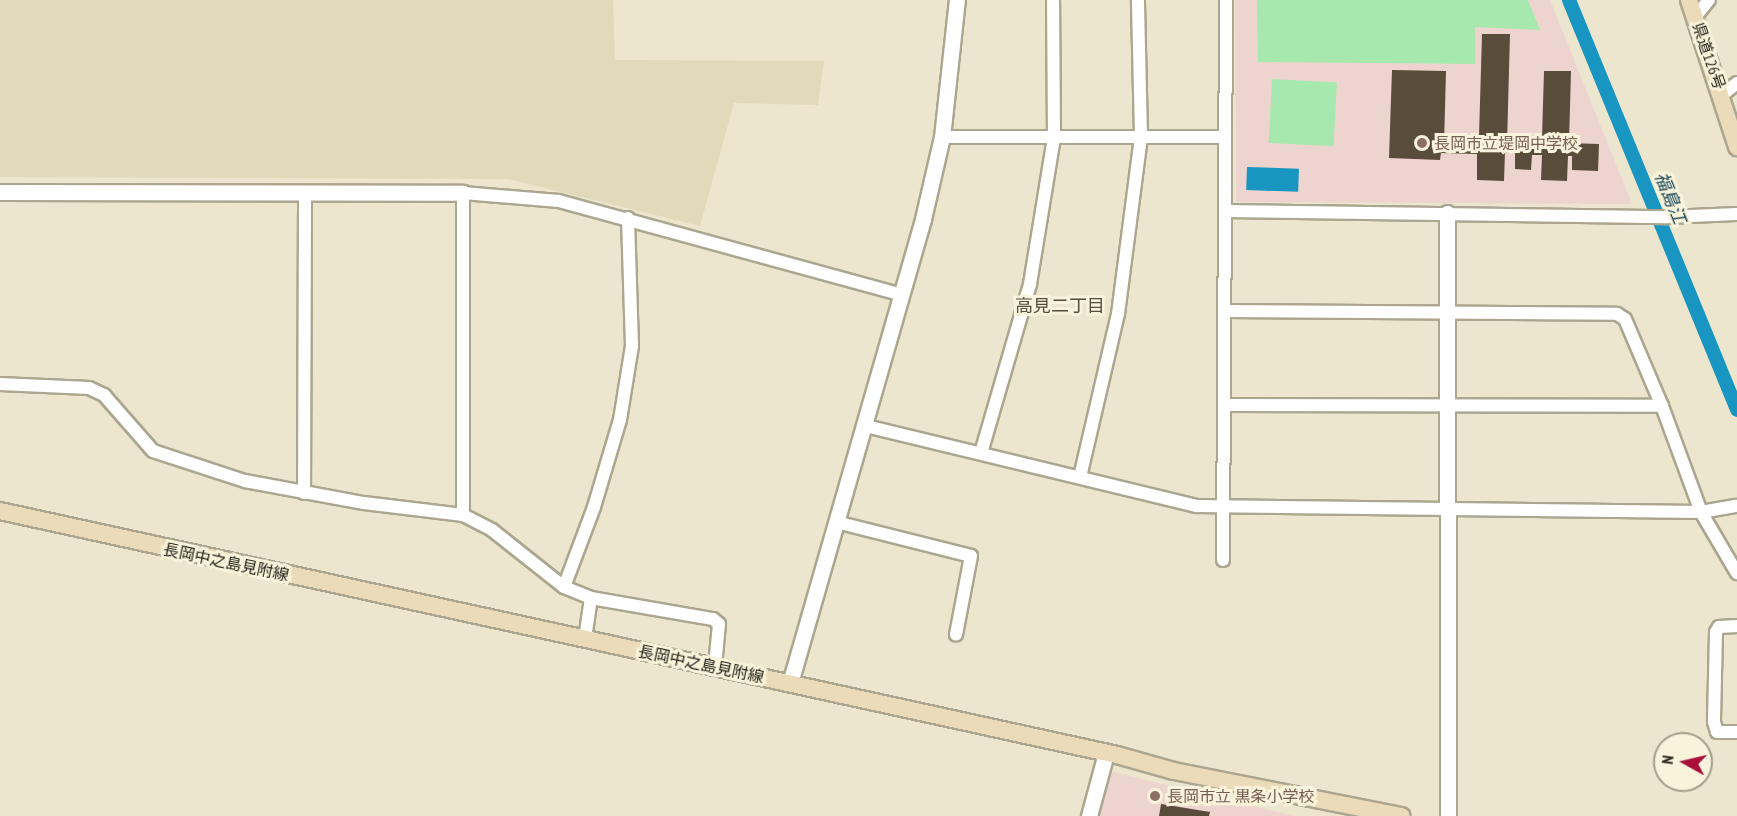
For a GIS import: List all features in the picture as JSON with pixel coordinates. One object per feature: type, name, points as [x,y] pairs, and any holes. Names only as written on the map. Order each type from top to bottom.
[{"type":"main road","name":"県道126号","points":[[1689,0],[1722,94],[1737,147]]},
{"type":"main road","name":"長岡中之島見附線","points":[[0,511],[715,666],[1106,753],[1174,771],[1402,816]]},
{"type":"street","points":[[790,683],[866,426],[942,137],[957,0]]},
{"type":"street","points":[[981,453],[1030,284],[1054,137],[1053,0]]},
{"type":"street","points":[[1080,477],[1118,314],[1141,136],[1138,0]]},
{"type":"street","points":[[1223,560],[1226,0]]},
{"type":"street","points":[[1695,17],[1708,0]]},
{"type":"street","points":[[1722,94],[1737,84]]},
{"type":"street","points":[[942,137],[1225,137]]},
{"type":"street","points":[[0,192],[463,193],[526,196],[628,218],[902,295]]},
{"type":"street","points":[[304,493],[305,193]]},
{"type":"street","points":[[463,193],[463,515]]},
{"type":"street","points":[[1226,211],[1668,217],[1737,214]]},
{"type":"street","points":[[1448,213],[1448,816]]},
{"type":"street","points":[[564,586],[594,507],[621,410],[632,346],[628,218]]},
{"type":"street","points":[[1225,310],[1448,310],[1617,314],[1625,319],[1662,406],[1701,512],[1737,573]]},
{"type":"street","points":[[0,384],[89,388],[117,408],[153,451],[244,481],[304,493],[463,515],[492,530],[564,586],[591,598],[713,618],[719,624],[715,666]]},
{"type":"street","points":[[1225,405],[1662,406]]},
{"type":"street","points":[[866,426],[1196,506],[1448,508],[1464,512],[1701,512],[1736,506]]},
{"type":"street","points":[[836,522],[971,556],[957,635]]},
{"type":"street","points":[[585,639],[591,598]]},
{"type":"street","points":[[1737,626],[1719,627],[1716,633],[1714,722],[1717,732],[1737,732]]},
{"type":"street","points":[[1089,816],[1106,753]]},
{"type":"shaded area","points":[[0,0],[613,0],[615,60],[824,61],[818,105],[734,103],[700,226],[508,179],[0,177]]},
{"type":"shaded area","name":"長岡市立堤岡中学校","points":[[1235,0],[1550,0],[1632,204],[1236,202]]},
{"type":"shaded area","name":"長岡市立 黒条小学校","points":[[1113,772],[1294,816],[1095,816],[1105,776]]},
{"type":"green space","points":[[1257,0],[1528,0],[1540,30],[1475,27],[1475,64],[1258,62]]},
{"type":"green space","points":[[1272,79],[1337,82],[1334,146],[1269,143]]},
{"type":"water","points":[[1247,167],[1299,169],[1298,192],[1246,190]]},
{"type":"building","points":[[1482,34],[1510,34],[1507,144],[1529,144],[1529,137],[1542,137],[1544,71],[1571,71],[1569,143],[1599,144],[1598,171],[1572,170],[1572,156],[1568,156],[1567,181],[1541,180],[1542,155],[1532,155],[1531,170],[1515,169],[1515,153],[1505,152],[1504,181],[1477,180],[1477,154],[1441,153],[1440,160],[1389,158],[1392,70],[1446,71],[1444,145],[1468,146],[1468,136],[1479,136]]},
{"type":"building","points":[[1161,804],[1210,812],[1209,816],[1159,816]]},
{"type":"waterway","name":"福島江","points":[[1569,0],[1737,410]]},
{"type":"place","name":"長岡市立堤岡中学校","points":[[1422,143]]},
{"type":"place","name":"長岡市立 黒条小学校","points":[[1155,796]]},
{"type":"district","name":"高見二丁目","points":[[1060,306]]}]
